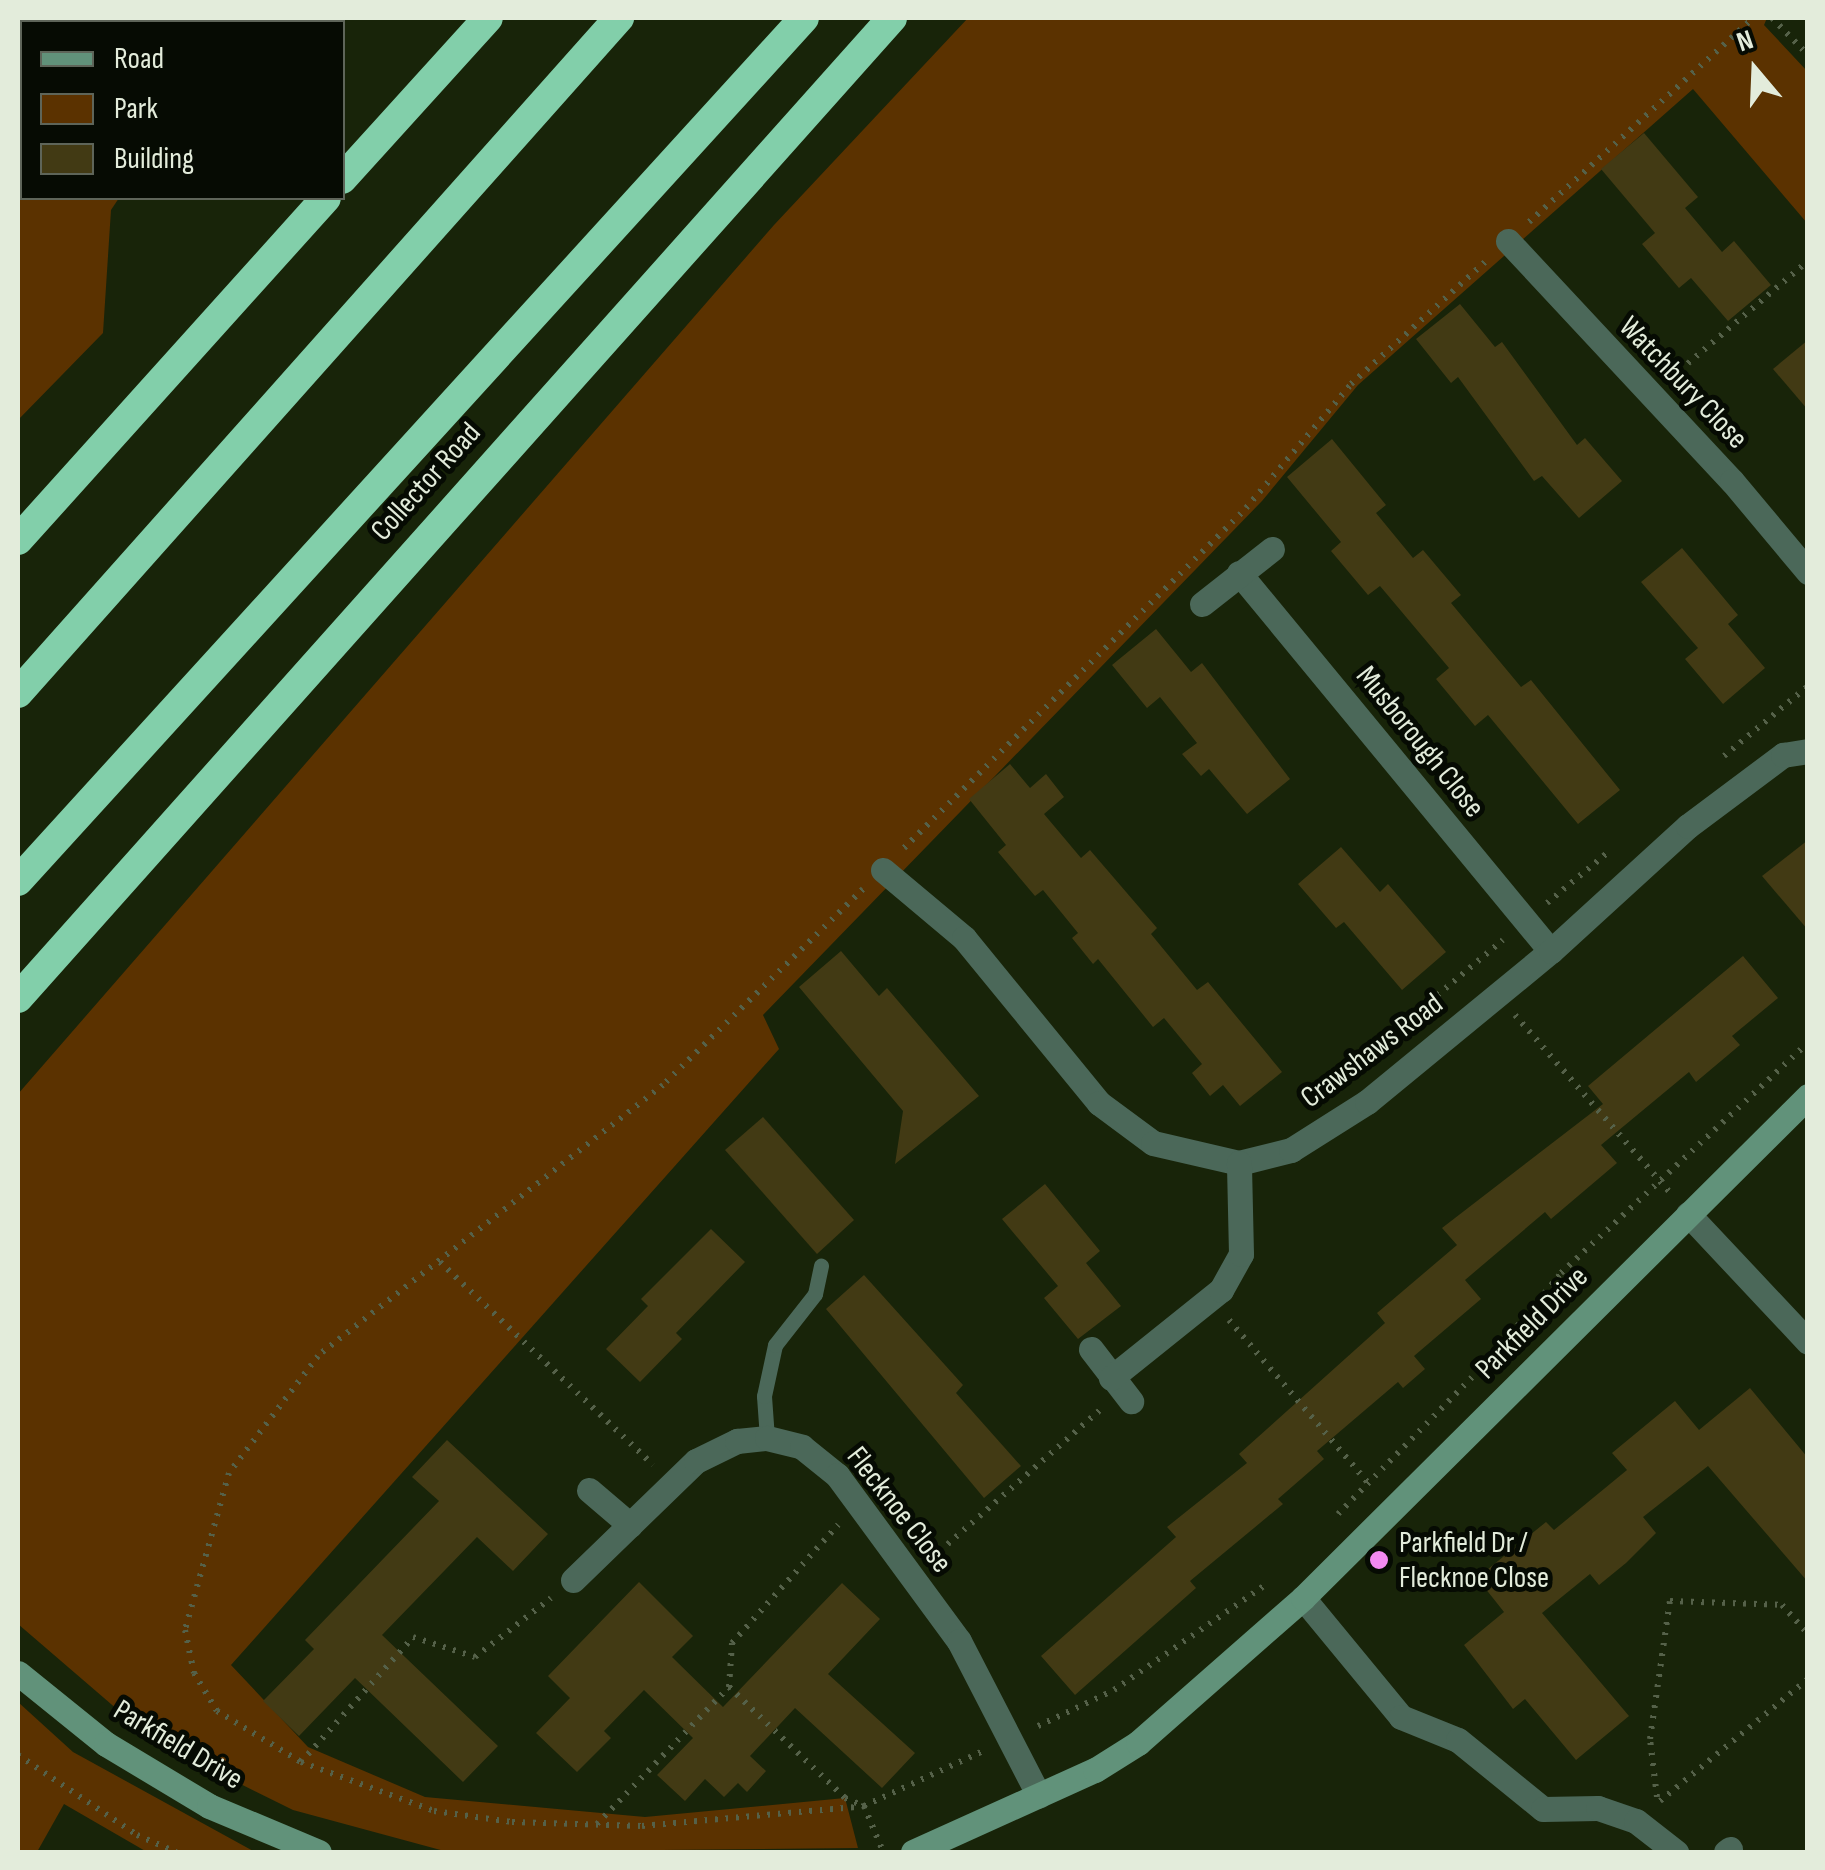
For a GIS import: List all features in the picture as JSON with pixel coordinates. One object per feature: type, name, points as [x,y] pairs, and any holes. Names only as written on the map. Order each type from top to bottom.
[{"type":"highway","points":[[345,176],[488,18]]},
{"type":"highway","points":[[18,694],[618,18]]},
{"type":"highway","name":"Collector Road","points":[[18,882],[804,18]]},
{"type":"highway","name":"Collector Road","points":[[18,998],[892,18]]},
{"type":"highway","points":[[18,540],[324,200]]},
{"type":"street","name":"Watchbury Close","points":[[1508,241],[1732,481],[1808,572]]},
{"type":"street","points":[[1202,604],[1272,549]]},
{"type":"street","name":"Musborough Close","points":[[1239,573],[1552,952]]},
{"type":"street","name":"Crawshaws Road","points":[[883,870],[964,938],[1100,1103],[1153,1143],[1239,1163],[1291,1150],[1367,1102],[1552,952],[1688,826],[1783,755],[1808,752]]},
{"type":"street","name":"Parkfield Drive","points":[[913,1852],[1040,1796],[1138,1742],[1303,1598],[1808,1096]]},
{"type":"street","points":[[1091,1350],[1122,1390],[1212,1300],[1241,1254],[1239,1163]]},
{"type":"street","points":[[1688,1214],[1808,1342]]},
{"type":"street","points":[[573,1580],[696,1461],[736,1441],[767,1438]]},
{"type":"street","name":"Flecknoe Close","points":[[767,1438],[802,1447],[837,1475],[959,1641],[1040,1796]]},
{"type":"street","points":[[589,1490],[630,1524]]},
{"type":"street","points":[[1303,1598],[1400,1718],[1458,1740],[1543,1809],[1598,1808],[1636,1820],[1676,1852]]},
{"type":"street","name":"Parkfield Drive","points":[[18,1672],[106,1744],[209,1806],[319,1852]]},
{"type":"lane","points":[[767,1438],[764,1396],[775,1345],[815,1294],[820,1266]]},
{"type":"path","points":[[883,870],[1246,508],[1351,384],[1753,18]]},
{"type":"path","points":[[1772,18],[1808,54]]},
{"type":"path","points":[[1650,396],[1808,261]]},
{"type":"path","points":[[1498,995],[1688,1214]]},
{"type":"path","points":[[440,1262],[672,1484]]},
{"type":"path","points":[[1212,1300],[1368,1483]]},
{"type":"path","points":[[911,1576],[1122,1390]]},
{"type":"path","points":[[597,1825],[729,1687],[732,1642],[858,1503]]},
{"type":"path","points":[[301,1762],[413,1637],[475,1657],[573,1580]]},
{"type":"path","points":[[1658,1803],[1650,1739],[1670,1602],[1782,1604],[1808,1634]]},
{"type":"path","points":[[1636,1820],[1808,1680]]},
{"type":"path","points":[[729,1687],[845,1798],[864,1806],[884,1852]]},
{"type":"path","points":[[18,1755],[137,1835],[176,1852]]},
{"type":"green space","points":[[18,18],[226,18],[20,20],[20,200],[118,200],[111,210],[103,333],[18,420]]},
{"type":"green space","points":[[968,18],[1767,18],[1764,25],[1807,71],[1807,223],[1693,89],[1358,385],[1262,501],[763,1015],[779,1049],[231,1665],[308,1747],[425,1797],[645,1817],[845,1798],[858,1848],[448,1852],[293,1810],[154,1741],[18,1624],[18,1094],[774,225]]},
{"type":"green space","points":[[18,1702],[73,1752],[255,1852],[147,1852],[64,1804],[37,1852],[18,1852]]},
{"type":"building","points":[[1644,133],[1698,197],[1685,208],[1722,252],[1734,241],[1771,285],[1728,321],[1691,278],[1679,288],[1642,244],[1655,233],[1601,169]]},
{"type":"building","points":[[1460,304],[1495,347],[1502,342],[1577,445],[1585,438],[1622,481],[1579,518],[1542,476],[1534,481],[1458,377],[1451,383],[1416,339]]},
{"type":"building","points":[[1808,340],[1808,410],[1773,369]]},
{"type":"building","points":[[1332,439],[1386,505],[1376,513],[1413,558],[1423,550],[1461,595],[1451,603],[1521,687],[1531,680],[1620,790],[1578,824],[1488,715],[1475,726],[1436,679],[1449,668],[1380,586],[1368,595],[1331,551],[1341,542],[1287,477]]},
{"type":"building","points":[[1682,548],[1738,615],[1728,624],[1765,668],[1723,704],[1685,659],[1698,648],[1641,582]]},
{"type":"building","points":[[1156,629],[1191,672],[1202,663],[1290,779],[1247,814],[1209,769],[1201,776],[1182,754],[1197,743],[1160,697],[1147,708],[1112,665]]},
{"type":"building","points":[[1010,764],[1030,788],[1046,774],[1064,797],[1044,814],[1081,858],[1090,850],[1157,928],[1151,934],[1197,990],[1208,982],[1282,1072],[1240,1106],[1223,1085],[1210,1096],[1192,1073],[1202,1064],[1164,1018],[1153,1027],[1098,959],[1093,964],[1072,938],[1078,933],[1043,890],[1035,896],[998,852],[1006,845],[969,799]]},
{"type":"building","points":[[1808,840],[1808,930],[1762,876]]},
{"type":"building","points":[[1341,847],[1380,892],[1388,884],[1446,952],[1402,990],[1344,922],[1336,928],[1298,884]]},
{"type":"building","points":[[841,951],[879,996],[887,988],[979,1096],[895,1164],[903,1111],[799,987]]},
{"type":"building","points":[[1743,956],[1778,998],[1732,1036],[1740,1045],[1696,1082],[1689,1072],[1601,1145],[1617,1163],[1551,1219],[1545,1212],[1465,1280],[1481,1299],[1414,1356],[1425,1369],[1403,1388],[1398,1382],[1317,1451],[1324,1459],[1278,1499],[1283,1504],[1190,1581],[1196,1588],[1075,1695],[1041,1656],[1176,1537],[1167,1527],[1247,1463],[1239,1454],[1385,1323],[1377,1313],[1457,1245],[1442,1228],[1603,1104],[1588,1086]]},
{"type":"building","points":[[763,1117],[854,1220],[817,1254],[725,1150]]},
{"type":"building","points":[[1045,1184],[1100,1251],[1086,1263],[1121,1306],[1078,1339],[1044,1298],[1058,1286],[1002,1219]]},
{"type":"building","points":[[711,1229],[745,1262],[676,1333],[682,1339],[640,1382],[606,1349],[648,1306],[641,1299]]},
{"type":"building","points":[[864,1275],[963,1385],[956,1393],[1021,1466],[984,1498],[826,1309]]},
{"type":"building","points":[[1750,1388],[1808,1458],[1808,1582],[1708,1466],[1643,1517],[1656,1533],[1626,1563],[1599,1585],[1590,1574],[1542,1613],[1629,1716],[1576,1760],[1525,1699],[1513,1709],[1464,1645],[1504,1612],[1477,1578],[1546,1522],[1554,1530],[1627,1470],[1612,1453],[1675,1401],[1699,1430]]},
{"type":"building","points":[[447,1440],[548,1534],[513,1571],[477,1537],[382,1635],[498,1746],[463,1782],[355,1678],[299,1736],[263,1701],[314,1649],[305,1640],[439,1501],[412,1477]]},
{"type":"building","points":[[639,1582],[693,1636],[672,1657],[723,1707],[842,1583],[880,1619],[828,1674],[915,1753],[882,1788],[795,1708],[750,1756],[766,1771],[747,1792],[738,1783],[724,1797],[705,1779],[685,1801],[657,1775],[693,1738],[644,1690],[604,1731],[611,1738],[577,1772],[536,1733],[570,1698],[548,1676]]},
{"type":"place","name":"Parkfield Dr / Flecknoe Close","points":[[1379,1560]]}]
